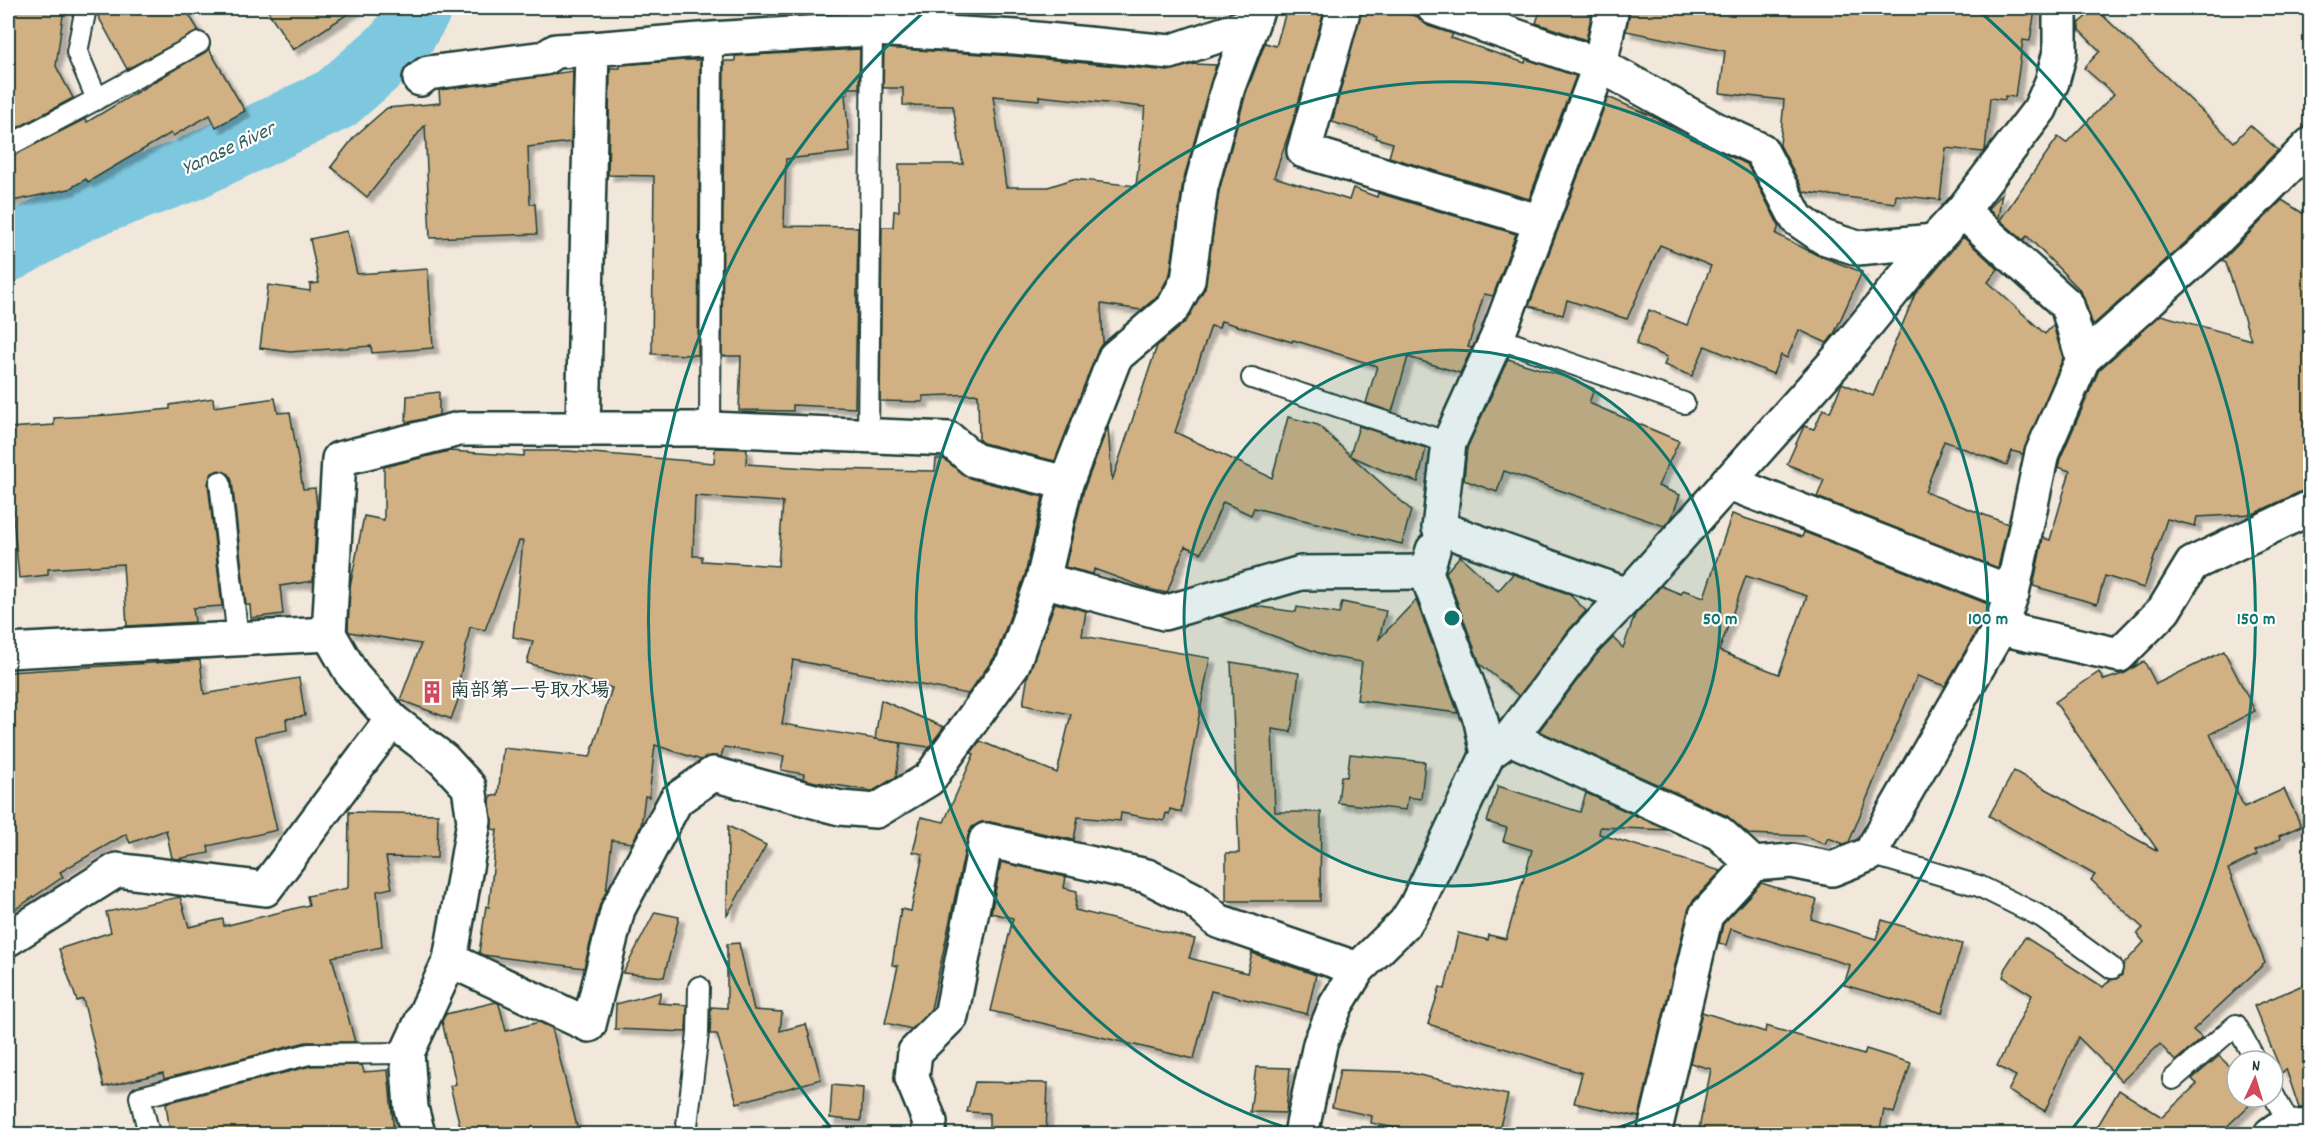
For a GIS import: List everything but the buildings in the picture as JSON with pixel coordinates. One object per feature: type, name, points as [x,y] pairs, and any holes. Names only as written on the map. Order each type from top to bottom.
[{"type":"street","points":[[1344,8],[1304,151],[1541,222]]},
{"type":"street","points":[[1434,8],[1600,65],[1714,129],[1761,150],[1797,219],[1822,237],[1857,248],[1935,241]]},
{"type":"street","points":[[1612,8],[1600,65],[1497,338],[1449,443],[1440,528],[1426,572],[1481,721],[1499,746],[1719,833],[1752,864]]},
{"type":"street","points":[[1301,1134],[1320,1044],[1336,1005],[1358,969],[1405,923],[1416,906],[1499,746],[1583,642],[1628,595],[1839,358],[1962,210],[2040,109],[2052,82],[2060,52],[2060,8]]},
{"type":"street","points":[[420,79],[428,73],[545,58],[556,51],[872,29],[1016,37],[1170,52],[1254,16]]},
{"type":"street","points":[[450,960],[589,1025],[618,909],[676,800],[713,774],[840,808],[876,811],[929,779],[1013,664],[1043,580],[1066,483],[1115,357],[1173,308],[1188,280],[1201,187],[1228,87],[1254,16]]},
{"type":"street","points":[[583,428],[592,49]]},
{"type":"street","points":[[1654,1134],[1706,915],[1752,864],[1792,861],[1832,869],[1870,854],[2000,628],[2012,593],[2042,453],[2083,359],[2209,247],[2310,145]]},
{"type":"street","points":[[1962,210],[2067,305],[2083,359]]},
{"type":"street","points":[[418,1134],[411,1108],[407,1053],[450,960],[474,821],[469,787],[443,759],[392,720],[352,674],[329,634],[339,459],[459,429],[710,429],[950,439],[974,460],[1066,483]]},
{"type":"street","points":[[1727,483],[2012,593]]},
{"type":"street","points":[[2000,628],[2119,655],[2164,610],[2192,564],[2310,508]]},
{"type":"street","points":[[1440,528],[1628,595]]},
{"type":"street","points":[[1043,580],[1164,613],[1301,573],[1426,572]]},
{"type":"street","points":[[8,651],[329,634]]},
{"type":"street","points":[[8,939],[117,870],[266,889],[392,720]]},
{"type":"street","points":[[928,1134],[930,1122],[912,1078],[915,1052],[951,1016],[986,840],[1147,876],[1194,900],[1218,921],[1358,969]]},
{"type":"lane","points":[[86,8],[77,52],[97,99]]},
{"type":"lane","points":[[868,435],[872,29]]},
{"type":"lane","points":[[710,429],[712,39]]},
{"type":"lane","points":[[8,146],[199,43]]},
{"type":"lane","points":[[1497,338],[1684,403]]},
{"type":"lane","points":[[1252,378],[1449,443]]},
{"type":"lane","points":[[220,482],[238,639]]},
{"type":"lane","points":[[1870,854],[1979,886],[2042,917],[2112,968]]},
{"type":"lane","points":[[686,1134],[698,1033],[699,987]]},
{"type":"lane","points":[[2173,1078],[2236,1024],[2250,1049]]},
{"type":"lane","points":[[149,1134],[140,1097],[309,1054],[407,1053]]},
{"type":"lane","points":[[2281,1109],[2291,1129]]},
{"type":"waterway","name":"Yanase River","points":[[8,250],[81,209],[185,171],[336,99],[398,45],[420,8]]},
{"type":"place","name":"南部第一号取水場","points":[[432,692]]}]
